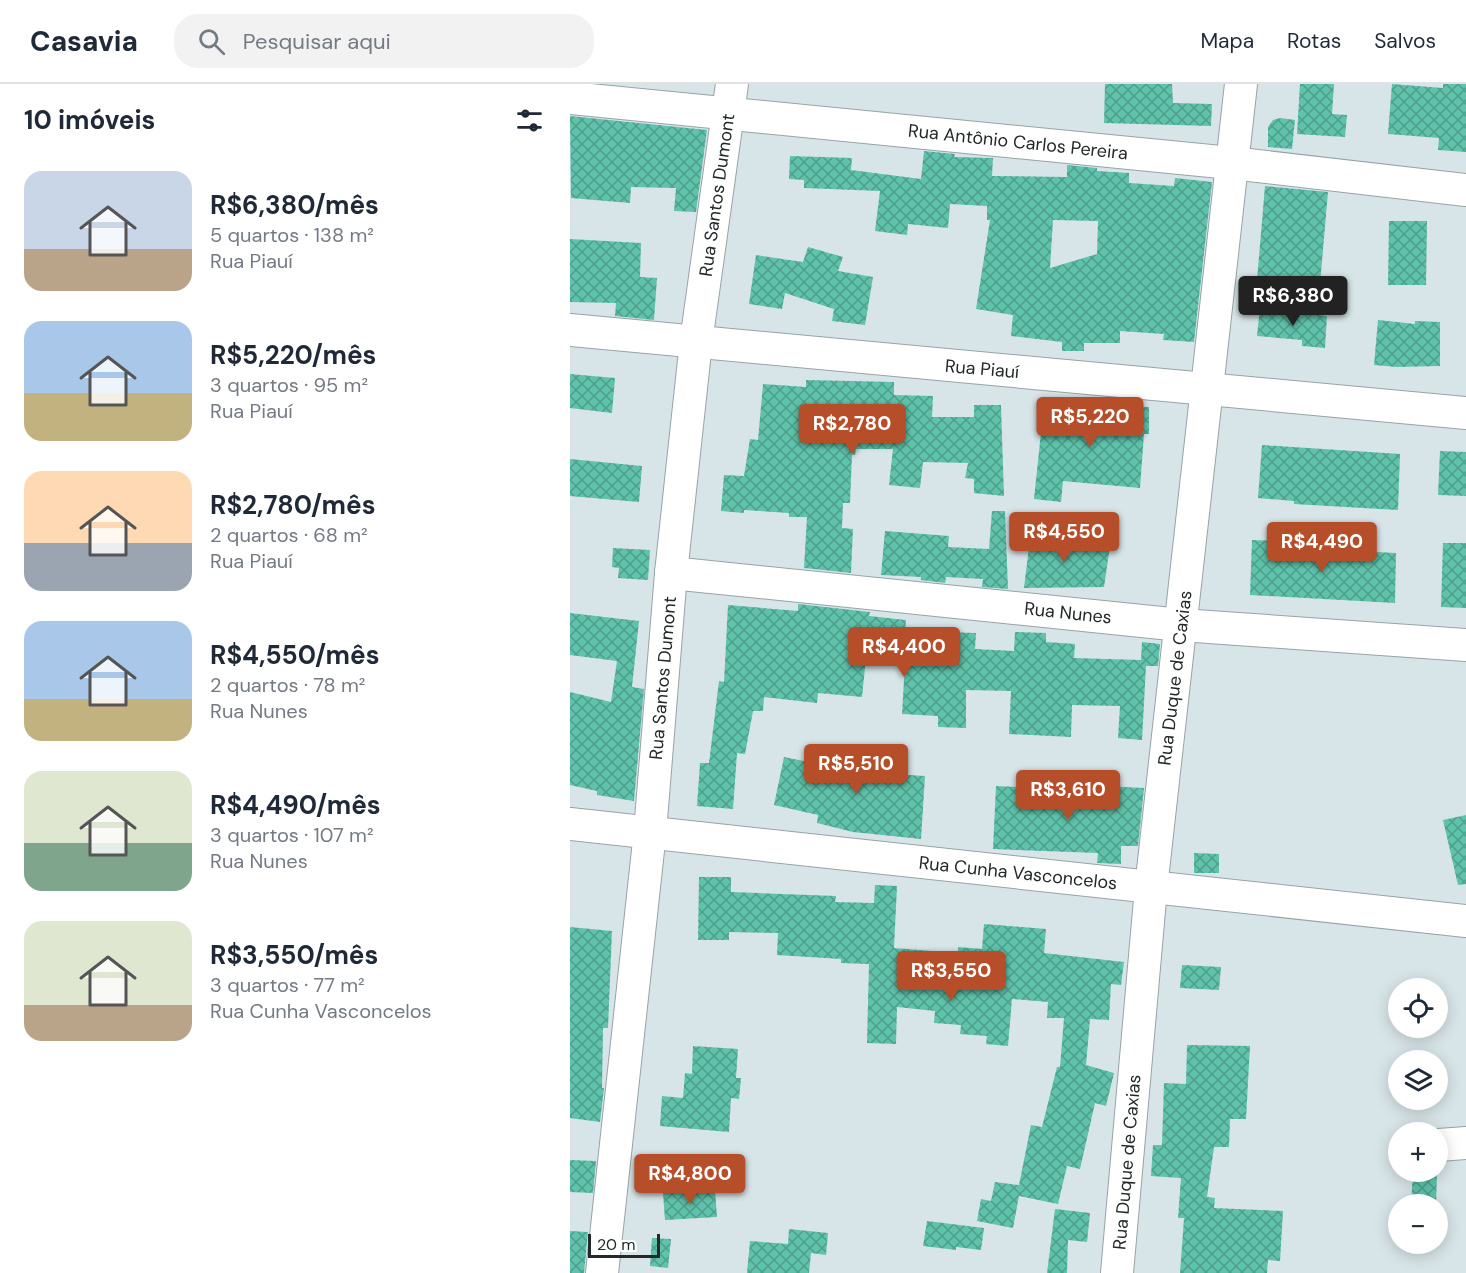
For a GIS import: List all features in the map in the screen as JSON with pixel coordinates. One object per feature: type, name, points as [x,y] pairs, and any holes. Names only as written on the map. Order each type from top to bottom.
[{"type":"street","name":"Rua Duque de Caxias","points":[[1117,1273],[1151,888],[1209,391],[1241,84]]},
{"type":"street","name":"Rua Antônio Carlos Pereira","points":[[570,98],[730,99],[1232,163],[1466,190]]},
{"type":"street","name":"Rua Santos Dumont","points":[[602,1273],[650,832],[671,573],[696,342],[730,99]]},
{"type":"street","name":"Rua Piauí","points":[[570,330],[1466,413]]},
{"type":"street","name":"Rua Nunes","points":[[671,573],[1181,625],[1466,645]]},
{"type":"street","name":"Rua Cunha Vasconcelos","points":[[570,824],[1466,921]]},
{"type":"building","points":[[1105,84],[1172,84],[1173,103],[1212,104],[1211,126],[1104,123]]},
{"type":"building","points":[[1300,84],[1334,84],[1332,114],[1347,115],[1345,137],[1297,134]]},
{"type":"building","points":[[1392,84],[1443,88],[1443,84],[1466,84],[1466,152],[1438,150],[1439,138],[1388,134]]},
{"type":"building","points":[[570,116],[707,130],[696,212],[674,211],[676,188],[631,187],[630,203],[571,198]]},
{"type":"building","points":[[1280,118],[1295,120],[1292,149],[1268,147],[1268,127],[1273,120]]},
{"type":"building","points":[[924,151],[955,154],[954,157],[993,158],[992,176],[1067,177],[1067,165],[1097,168],[1097,171],[1129,173],[1129,183],[1174,186],[1175,178],[1212,182],[1194,342],[1163,340],[1164,334],[1120,331],[1120,343],[1084,343],[1084,351],[1062,351],[1062,342],[1011,336],[1013,315],[976,309],[990,220],[987,220],[987,206],[950,204],[948,228],[908,224],[907,235],[875,231],[880,191],[804,188],[804,180],[789,179],[790,156],[852,158],[851,170],[921,179]],"holes":[[[1053,220],[1098,221],[1097,254],[1050,268]]]},
{"type":"building","points":[[1265,186],[1328,192],[1320,284],[1262,284],[1262,281],[1257,280]]},
{"type":"building","points":[[1389,221],[1427,221],[1426,285],[1388,285]]},
{"type":"building","points":[[570,239],[641,243],[640,277],[657,278],[654,320],[615,316],[616,303],[570,302]]},
{"type":"building","points":[[808,247],[843,257],[838,271],[873,277],[865,325],[832,321],[834,309],[785,293],[782,309],[749,304],[756,255],[803,262]]},
{"type":"building","points":[[1260,308],[1327,316],[1325,348],[1302,346],[1302,340],[1257,336]]},
{"type":"building","points":[[1378,320],[1415,324],[1415,321],[1440,322],[1440,366],[1374,365]]},
{"type":"building","points":[[570,374],[615,378],[612,413],[570,408]]},
{"type":"building","points":[[806,380],[894,382],[894,395],[933,396],[932,417],[974,417],[974,405],[1001,405],[1004,496],[974,493],[974,479],[965,478],[968,463],[923,462],[920,488],[889,485],[893,449],[856,449],[855,455],[852,455],[850,503],[843,503],[842,528],[853,529],[851,573],[804,568],[807,517],[789,517],[789,513],[721,511],[724,475],[744,476],[750,439],[758,440],[763,384],[806,387]]},
{"type":"building","points":[[1044,404],[1114,411],[1114,408],[1149,407],[1149,434],[1144,434],[1140,488],[1063,481],[1061,502],[1034,499]]},
{"type":"building","points":[[1262,445],[1400,454],[1398,510],[1294,504],[1294,501],[1258,498]]},
{"type":"building","points":[[1440,451],[1466,452],[1466,496],[1438,495]]},
{"type":"building","points":[[570,459],[642,466],[639,502],[570,496]]},
{"type":"building","points":[[992,511],[1005,511],[1008,589],[982,587],[983,579],[946,577],[945,583],[921,580],[921,577],[881,575],[885,531],[949,536],[948,547],[989,549]]},
{"type":"building","points":[[1031,530],[1059,532],[1059,544],[1110,546],[1104,587],[1024,588]]},
{"type":"building","points":[[1252,540],[1283,541],[1283,544],[1336,550],[1396,553],[1395,603],[1250,595]]},
{"type":"building","points":[[1443,543],[1466,543],[1466,608],[1441,607]]},
{"type":"building","points":[[613,548],[650,550],[648,580],[618,578],[619,568],[612,567]]},
{"type":"building","points":[[798,604],[870,612],[869,616],[906,620],[904,643],[947,644],[948,632],[976,633],[975,649],[1014,651],[1015,632],[1046,633],[1046,642],[1075,644],[1074,658],[1141,660],[1142,642],[1160,644],[1158,666],[1146,666],[1142,740],[1118,738],[1120,706],[1072,705],[1071,737],[1009,734],[1011,691],[966,690],[966,728],[938,727],[938,716],[902,714],[905,663],[866,658],[862,697],[818,693],[817,703],[764,697],[763,711],[753,711],[745,754],[737,753],[733,809],[697,806],[700,763],[709,763],[719,681],[724,682],[728,605],[798,611]]},
{"type":"building","points":[[570,613],[639,621],[632,687],[644,689],[634,801],[597,795],[597,791],[570,785],[570,692],[611,702],[617,661],[570,655]]},
{"type":"building","points":[[867,747],[896,750],[894,774],[925,776],[921,839],[853,832],[817,823],[818,815],[774,805],[784,757],[828,766],[829,758],[866,765]]},
{"type":"building","points":[[996,786],[1068,789],[1067,799],[1104,802],[1105,786],[1144,788],[1138,846],[1121,846],[1121,864],[1097,863],[1098,853],[993,849]]},
{"type":"building","points":[[1466,815],[1466,884],[1458,885],[1443,820]]},
{"type":"building","points":[[1194,853],[1219,854],[1219,873],[1194,873]]},
{"type":"building","points":[[699,877],[731,877],[731,892],[836,896],[835,902],[874,903],[875,885],[897,886],[894,948],[958,953],[958,947],[982,949],[984,924],[1046,929],[1044,953],[1124,962],[1121,985],[1111,984],[1109,1020],[1090,1019],[1086,1065],[1114,1073],[1106,1106],[1095,1103],[1080,1169],[1067,1166],[1058,1204],[1019,1196],[1013,1228],[977,1221],[981,1199],[991,1201],[995,1182],[1019,1185],[1031,1125],[1042,1127],[1057,1067],[1060,1067],[1064,1018],[1047,1018],[1048,1002],[1012,999],[1008,1046],[986,1044],[987,1036],[960,1034],[961,1025],[934,1023],[935,1011],[897,1007],[896,1044],[867,1043],[869,964],[841,963],[841,959],[777,955],[778,933],[729,932],[729,940],[698,940]]},
{"type":"building","points":[[570,927],[612,931],[608,1028],[603,1028],[602,1088],[604,1088],[600,1122],[570,1118]]},
{"type":"building","points":[[1182,965],[1221,967],[1219,990],[1180,988]]},
{"type":"building","points":[[1187,1045],[1250,1046],[1246,1119],[1230,1119],[1229,1147],[1214,1147],[1207,1197],[1215,1198],[1214,1208],[1283,1211],[1280,1261],[1268,1260],[1267,1273],[1180,1273],[1184,1218],[1178,1218],[1181,1178],[1151,1176],[1153,1145],[1162,1145],[1164,1083],[1186,1084]]},
{"type":"building","points":[[693,1046],[738,1049],[736,1078],[741,1078],[739,1099],[731,1098],[729,1132],[660,1126],[662,1096],[683,1098],[685,1073],[692,1074]]},
{"type":"building","points":[[570,1160],[596,1161],[593,1193],[570,1192]]},
{"type":"building","points":[[1412,1182],[1437,1182],[1436,1194],[1412,1194]]},
{"type":"building","points":[[715,1190],[717,1217],[665,1220],[663,1193]]},
{"type":"building","points":[[1055,1209],[1090,1213],[1087,1242],[1068,1240],[1067,1273],[1047,1273]]},
{"type":"building","points":[[927,1221],[984,1228],[981,1250],[923,1246]]},
{"type":"building","points":[[789,1229],[828,1233],[826,1255],[811,1253],[809,1273],[747,1273],[750,1241],[788,1244]]},
{"type":"building","points":[[570,1231],[588,1232],[584,1273],[570,1273]]},
{"type":"building","points":[[652,1238],[671,1239],[668,1268],[650,1266]]}]
